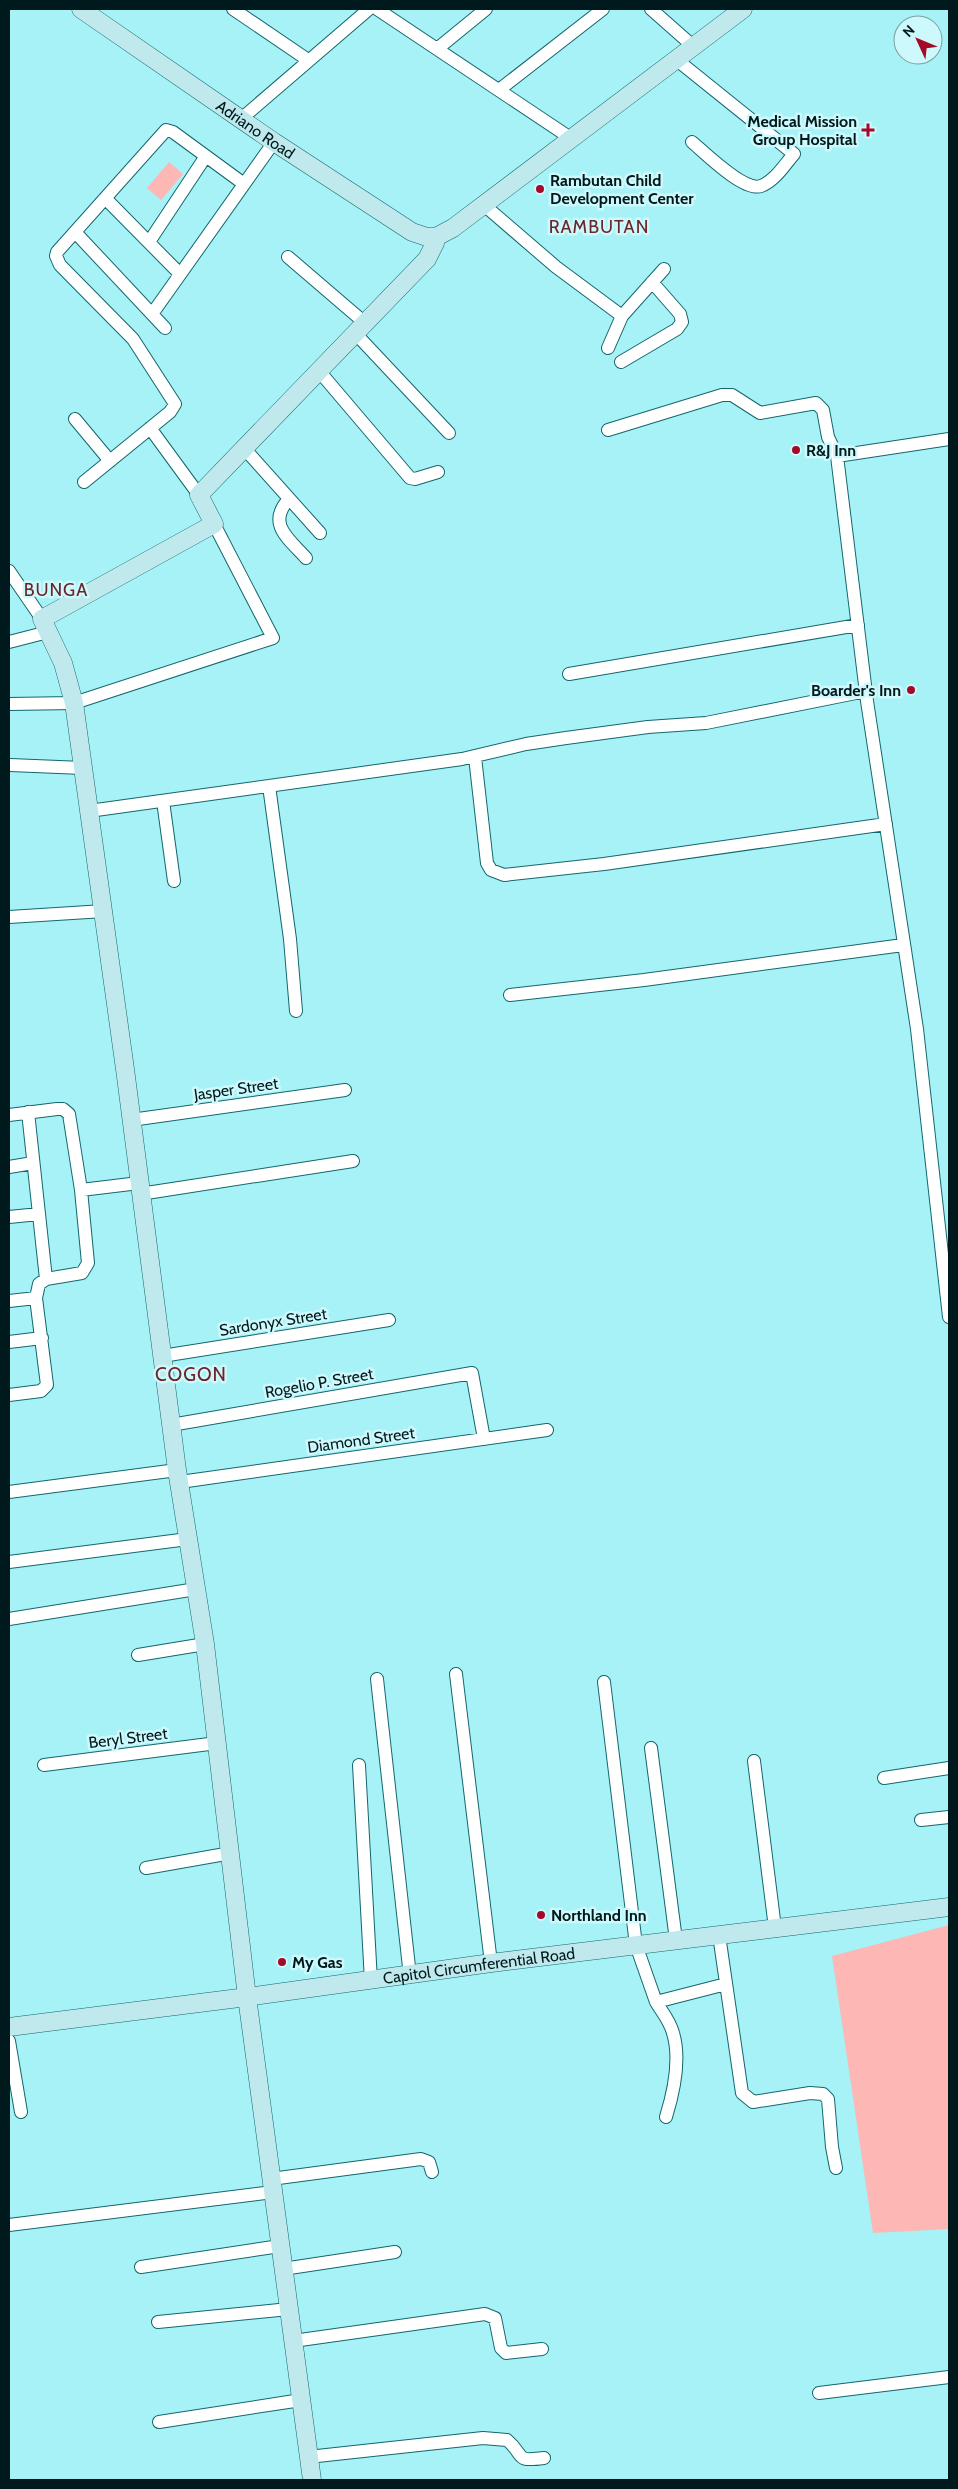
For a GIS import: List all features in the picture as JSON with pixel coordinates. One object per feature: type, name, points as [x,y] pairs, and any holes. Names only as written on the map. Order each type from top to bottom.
[{"type":"street","name":"Adriano Road","points":[[81,9],[274,142],[412,232],[427,237],[436,237]]},
{"type":"street","points":[[234,9],[308,60]]},
{"type":"street","points":[[241,119],[369,9]]},
{"type":"street","points":[[376,9],[572,139]]},
{"type":"street","points":[[437,49],[486,9]]},
{"type":"street","points":[[499,90],[602,9]]},
{"type":"street","points":[[651,9],[694,47]]},
{"type":"street","points":[[199,495],[427,259],[436,237],[453,228],[484,205],[743,9]]},
{"type":"street","points":[[677,60],[794,154],[770,181],[760,186],[750,186],[740,181],[692,142]]},
{"type":"street","points":[[84,482],[170,412],[175,404],[128,334],[57,261],[57,252],[106,199],[164,131],[173,132],[244,184]]},
{"type":"street","points":[[152,314],[274,142]]},
{"type":"street","points":[[149,242],[206,156]]},
{"type":"street","points":[[106,199],[180,274]]},
{"type":"street","points":[[484,205],[556,267],[622,316]]},
{"type":"street","points":[[75,232],[165,328]]},
{"type":"street","points":[[288,257],[360,328],[449,433]]},
{"type":"street","points":[[608,348],[622,316],[664,269]]},
{"type":"street","points":[[621,362],[677,329],[682,322],[680,314],[652,282]]},
{"type":"street","points":[[319,371],[410,478],[415,479],[438,472]]},
{"type":"street","points":[[608,430],[722,395],[732,395],[760,413],[816,403],[823,410],[828,437],[837,456],[866,690],[944,1218],[949,1317]]},
{"type":"street","points":[[75,419],[110,461]]},
{"type":"street","points":[[9,704],[74,703],[273,638],[199,495],[150,428]]},
{"type":"street","points":[[837,456],[949,439]]},
{"type":"street","points":[[244,448],[320,533]]},
{"type":"street","points":[[289,499],[278,513],[278,520],[287,536],[306,558]]},
{"type":"street","points":[[9,642],[45,626],[214,524]]},
{"type":"street","points":[[9,571],[45,626],[63,663],[74,703],[104,911],[178,1476],[204,1644],[231,1853],[247,1997],[312,2480]]},
{"type":"street","points":[[569,674],[858,625]]},
{"type":"street","points":[[89,812],[475,757],[526,744],[558,739],[648,727],[706,723],[866,690]]},
{"type":"street","points":[[475,757],[488,863],[492,870],[504,875],[604,864],[886,824]]},
{"type":"street","points":[[10,765],[83,768]]},
{"type":"street","points":[[269,786],[290,939],[296,1011]]},
{"type":"street","points":[[163,801],[174,881]]},
{"type":"street","points":[[9,917],[104,911]]},
{"type":"street","points":[[510,995],[644,980],[903,945]]},
{"type":"street","name":"Jasper Street","points":[[131,1120],[345,1090]]},
{"type":"street","points":[[9,1115],[58,1109],[69,1114],[81,1190],[88,1267],[82,1273],[46,1279],[38,1287],[36,1298],[46,1387],[41,1391],[9,1395]]},
{"type":"street","points":[[28,1112],[46,1279]]},
{"type":"street","points":[[81,1190],[139,1188],[353,1161]]},
{"type":"street","points":[[9,1167],[33,1163]]},
{"type":"street","points":[[9,1217],[39,1214]]},
{"type":"street","points":[[9,1301],[36,1298]]},
{"type":"street","name":"Sardonyx Street","points":[[162,1356],[390,1320]]},
{"type":"street","points":[[9,1342],[42,1338]]},
{"type":"street","name":"Rogelio P. Street","points":[[171,1424],[472,1373],[484,1439]]},
{"type":"street","name":"Diamond Street","points":[[9,1492],[178,1476],[547,1430]]},
{"type":"street","points":[[9,1562],[188,1539]]},
{"type":"street","points":[[9,1619],[196,1589]]},
{"type":"street","points":[[138,1655],[204,1644]]},
{"type":"street","points":[[456,1674],[491,1963]]},
{"type":"street","points":[[377,1680],[410,1976]]},
{"type":"street","points":[[604,1682],[636,1945],[650,1988],[673,2033],[675,2046],[676,2075],[666,2117]]},
{"type":"street","name":"Beryl Street","points":[[44,1765],[217,1743]]},
{"type":"street","points":[[651,1748],[676,1940]]},
{"type":"street","points":[[754,1761],[775,1928]]},
{"type":"street","points":[[359,1765],[371,1981]]},
{"type":"street","points":[[884,1778],[949,1768]]},
{"type":"street","points":[[921,1820],[949,1817]]},
{"type":"street","points":[[146,1868],[231,1853]]},
{"type":"street","name":"Capitol Circumferential Road","points":[[9,2026],[410,1976],[491,1963],[949,1907]]},
{"type":"street","points":[[719,1935],[742,2093],[753,2102],[810,2093],[823,2094],[828,2099],[832,2147],[836,2168]]},
{"type":"street","points":[[656,2002],[726,1984]]},
{"type":"street","points":[[9,2041],[21,2112]]},
{"type":"street","points":[[9,2225],[272,2185],[421,2159],[429,2162],[432,2172]]},
{"type":"street","points":[[141,2267],[280,2246]]},
{"type":"street","points":[[284,2269],[395,2252]]},
{"type":"street","points":[[158,2322],[289,2309]]},
{"type":"street","points":[[293,2341],[490,2314],[497,2321],[501,2348],[506,2353],[542,2349]]},
{"type":"street","points":[[819,2393],[949,2377]]},
{"type":"street","points":[[159,2422],[301,2400]]},
{"type":"street","points":[[308,2456],[483,2438],[507,2440],[522,2458],[527,2460],[544,2458]]},
{"type":"shaded area","points":[[169,162],[183,174],[161,200],[147,188]]},
{"type":"shaded area","points":[[949,1925],[949,2229],[873,2233],[832,1956]]},
{"type":"place","name":"Medical Mission Group Hospital","points":[[868,130]]},
{"type":"place","name":"Rambutan Child Development Center","points":[[540,189]]},
{"type":"place","name":"R&J Inn","points":[[796,450]]},
{"type":"place","name":"Boarder's Inn","points":[[911,690]]},
{"type":"place","name":"Northland Inn","points":[[541,1915]]},
{"type":"place","name":"My Gas","points":[[282,1962]]},
{"type":"district","name":"RAMBUTAN","points":[[599,227]]},
{"type":"district","name":"BUNGA","points":[[56,590]]},
{"type":"district","name":"COGON","points":[[191,1374]]}]
